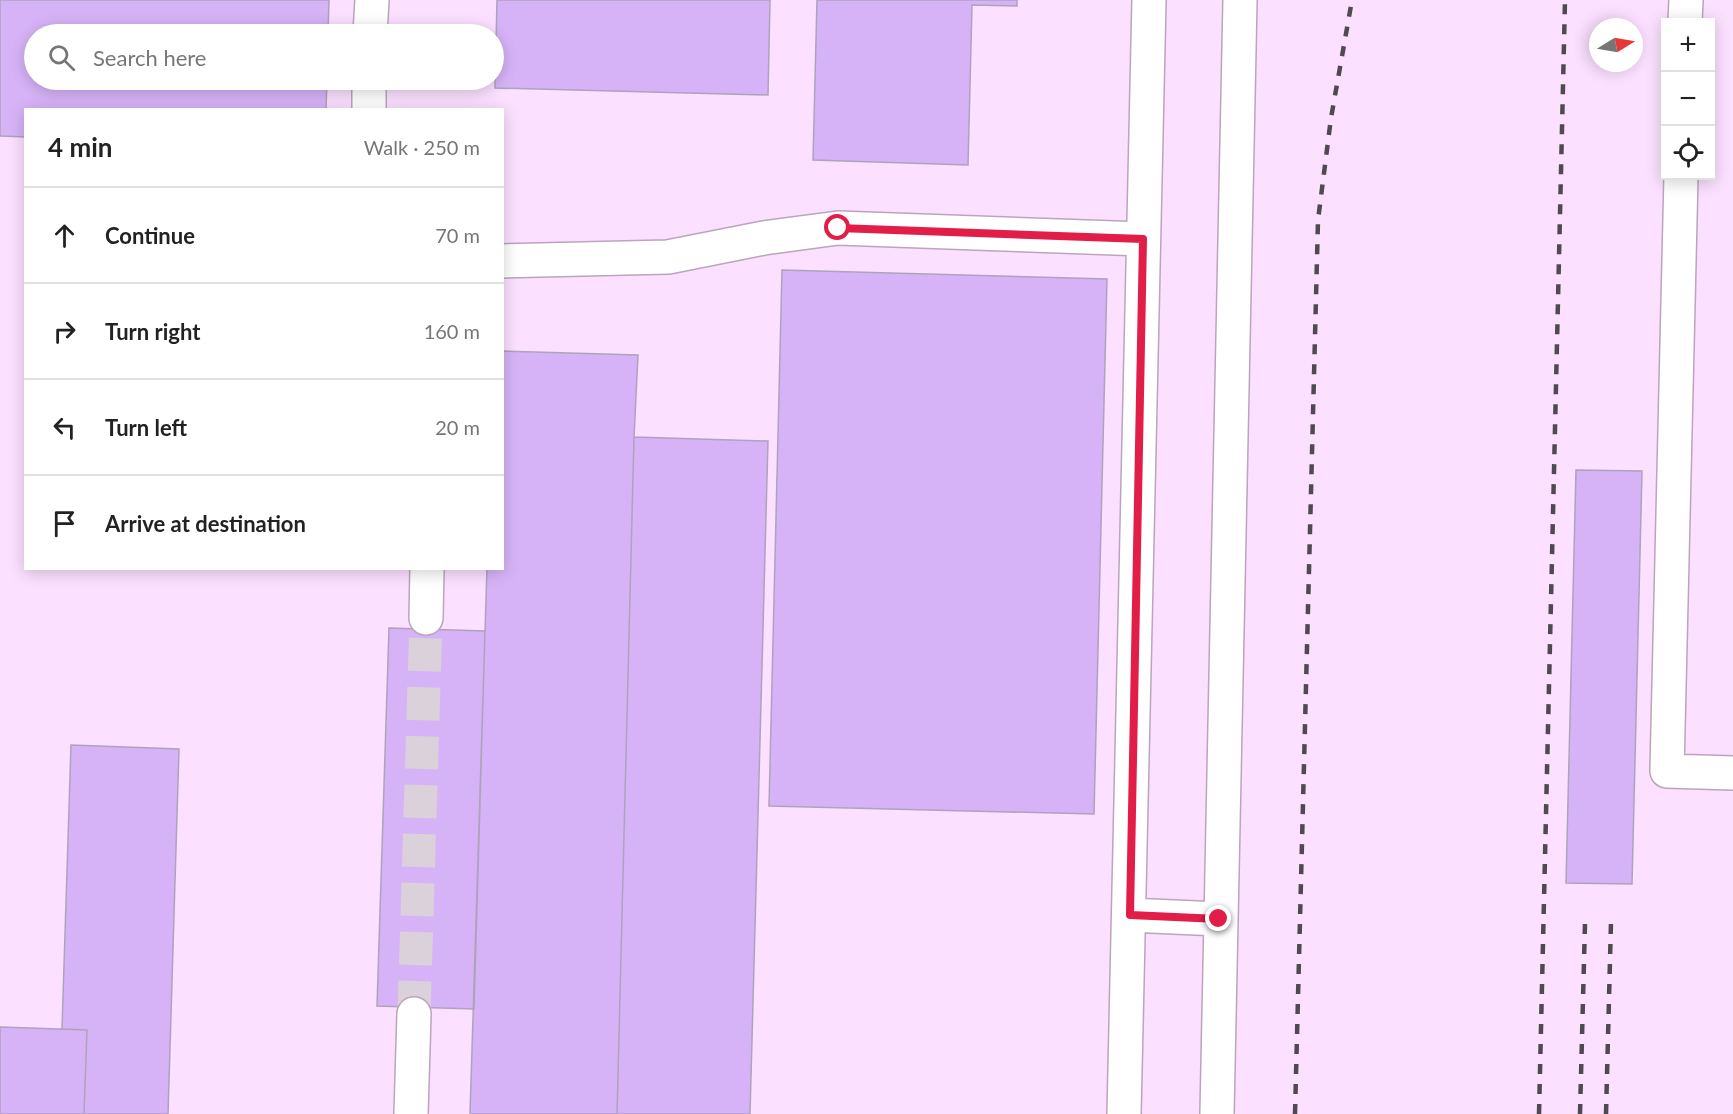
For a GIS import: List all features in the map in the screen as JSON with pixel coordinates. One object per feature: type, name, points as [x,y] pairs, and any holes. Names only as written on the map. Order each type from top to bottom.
[{"type":"lane","points":[[371,24],[372,0]]},
{"type":"lane","points":[[1124,1114],[1149,0]]},
{"type":"lane","points":[[1217,1114],[1219,919],[1239,0]]},
{"type":"lane","points":[[1685,18],[1686,0]]},
{"type":"lane","points":[[369,90],[369,108]]},
{"type":"lane","points":[[1682,180],[1667,771],[1733,773]]},
{"type":"lane","points":[[504,261],[668,257],[764,238],[838,228],[1143,239]]},
{"type":"lane","points":[[426,618],[428,570]]},
{"type":"lane","points":[[1130,915],[1219,919]]},
{"type":"lane","points":[[411,1114],[414,1014]]},
{"type":"shaded area","points":[[0,0],[1733,0],[1733,1114],[0,1114]]},
{"type":"building","points":[[0,0],[329,0],[328,24],[24,24],[24,90],[327,90],[326,108],[24,108],[24,137],[0,136]]},
{"type":"building","points":[[497,0],[770,0],[768,95],[504,88],[504,24],[496,24]]},
{"type":"building","points":[[817,0],[1017,0],[1017,6],[972,5],[968,165],[813,160]]},
{"type":"building","points":[[782,270],[1107,279],[1094,814],[769,806]]},
{"type":"building","points":[[504,351],[638,355],[617,1114],[470,1114],[487,570],[504,570]]},
{"type":"building","points":[[634,437],[768,441],[750,1114],[617,1114]]},
{"type":"building","points":[[1576,470],[1642,471],[1632,884],[1566,883]]},
{"type":"building","points":[[389,628],[485,631],[474,1009],[377,1006]]},
{"type":"building","points":[[71,745],[179,749],[168,1114],[84,1114],[87,1030],[62,1029]]},
{"type":"building","points":[[0,1027],[87,1030],[84,1114],[0,1114]]},
{"type":"tunnel","points":[[414,1014],[426,618]]},
{"type":"railway","points":[[1295,1114],[1318,220],[1331,118],[1352,0]]},
{"type":"railway","points":[[1539,1114],[1565,0]]},
{"type":"railway","points":[[1606,1114],[1611,922]]},
{"type":"railway","points":[[1580,1114],[1585,923]]},
{"type":"route","points":[[838,228],[953,234],[1143,239],[1130,915],[1219,919]]}]
